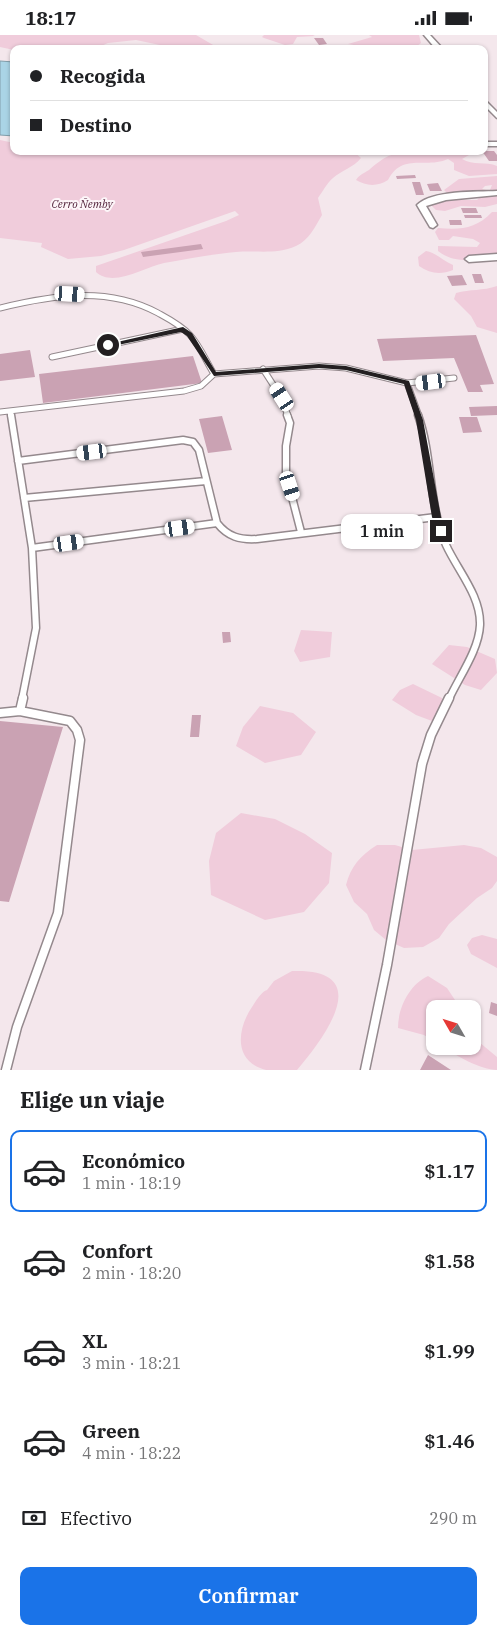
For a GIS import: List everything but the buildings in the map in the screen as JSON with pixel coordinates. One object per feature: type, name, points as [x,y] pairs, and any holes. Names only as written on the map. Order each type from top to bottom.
[{"type":"street","points":[[427,35],[436,45]]},
{"type":"street","points":[[488,106],[497,117]]},
{"type":"street","points":[[433,225],[421,205],[425,202],[442,197],[497,193]]},
{"type":"street","points":[[469,259],[497,257]]},
{"type":"lane","points":[[0,308],[31,300],[70,294],[117,296],[149,306],[183,329],[190,335],[214,374]]},
{"type":"lane","points":[[52,357],[183,329]]},
{"type":"lane","points":[[0,412],[184,391],[201,386],[214,374],[263,369],[319,366],[346,368],[407,383],[454,379]]},
{"type":"lane","points":[[263,369],[282,397],[290,423],[286,446],[286,474],[294,498],[301,532]]},
{"type":"lane","points":[[365,1070],[387,965],[410,819],[422,764],[431,735],[475,645],[480,625],[478,605],[446,545],[436,517],[420,420],[407,383]]},
{"type":"lane","points":[[10,411],[32,548],[36,628],[20,711]]},
{"type":"lane","points":[[18,461],[183,441],[193,442],[200,450],[217,523],[223,531],[236,539],[257,539],[301,532],[436,517]]},
{"type":"lane","points":[[24,497],[206,481]]},
{"type":"lane","points":[[32,548],[217,523]]},
{"type":"lane","points":[[0,713],[20,711],[70,721],[77,730],[80,740],[58,913],[17,1027],[6,1070]]},
{"type":"green space","points":[[0,35],[196,35],[213,45],[160,45],[136,40],[103,45],[10,45],[10,49],[0,47]]},
{"type":"green space","points":[[264,35],[315,36],[297,37],[293,44],[285,45],[262,37]]},
{"type":"green space","points":[[369,35],[419,35],[421,43],[418,45],[348,44],[372,37]]},
{"type":"green space","name":"Cerro Ñemby","points":[[0,140],[10,142],[10,155],[358,155],[361,158],[331,180],[318,198],[322,215],[314,229],[301,243],[288,249],[236,252],[191,258],[156,265],[120,277],[111,278],[96,272],[96,266],[239,215],[235,211],[124,250],[101,256],[68,259],[41,247],[42,243],[0,238]]},
{"type":"green space","points":[[392,155],[469,155],[462,159],[497,166],[497,174],[469,176],[454,170],[454,163],[448,159],[440,162],[400,166],[388,180],[376,185],[364,184],[356,180],[360,175]]},
{"type":"green space","points":[[497,176],[497,192],[490,190],[492,185],[485,186],[482,189],[497,193],[497,204],[485,207],[461,206],[445,211],[436,210],[431,205],[440,200],[477,200],[480,197],[448,194],[444,190],[459,179]]},
{"type":"green space","points":[[492,212],[497,212],[497,257],[459,260],[438,251],[438,246],[477,247],[480,243],[473,239],[453,236],[449,240],[439,240],[435,232],[438,228],[453,229],[474,225]]},
{"type":"green space","points":[[426,251],[453,265],[453,270],[436,273],[427,271],[419,266],[418,257]]},
{"type":"green space","points":[[497,286],[497,333],[477,327],[471,316],[454,299],[456,293]]},
{"type":"green space","points":[[301,630],[332,632],[330,657],[300,662],[294,651]]},
{"type":"green space","points":[[449,645],[467,647],[495,659],[497,673],[481,690],[465,685],[432,664]]},
{"type":"green space","points":[[413,684],[442,698],[442,711],[432,721],[416,715],[392,700],[400,690]]},
{"type":"green space","points":[[260,706],[293,713],[316,732],[301,755],[265,763],[236,746],[243,727]]},
{"type":"green space","points":[[241,813],[275,819],[305,834],[332,853],[329,883],[304,912],[265,920],[211,895],[209,861],[216,833]]},
{"type":"green space","points":[[377,845],[395,845],[412,850],[464,845],[481,848],[497,857],[497,881],[492,888],[477,898],[449,924],[439,938],[423,947],[404,948],[386,940],[374,930],[367,914],[354,902],[346,885],[357,862]]},
{"type":"green space","points":[[482,935],[497,939],[497,968],[471,954],[467,945],[472,938]]},
{"type":"green space","points":[[292,971],[318,973],[332,980],[338,992],[337,1007],[320,1040],[297,1070],[266,1070],[255,1066],[243,1052],[241,1034],[243,1025],[255,1002],[261,995],[274,981]]},
{"type":"green space","points":[[428,976],[447,988],[455,1000],[426,1000],[426,1036],[398,1028],[402,1005],[410,991]]},
{"type":"green space","points":[[481,1044],[497,1057],[497,1070],[476,1065],[456,1055],[481,1055]]},
{"type":"water","points":[[0,61],[10,62],[10,136],[0,135]]},
{"type":"route","points":[[108,345],[183,329],[190,335],[214,374],[319,366],[346,368],[407,383],[420,420],[436,517],[441,531]]}]
